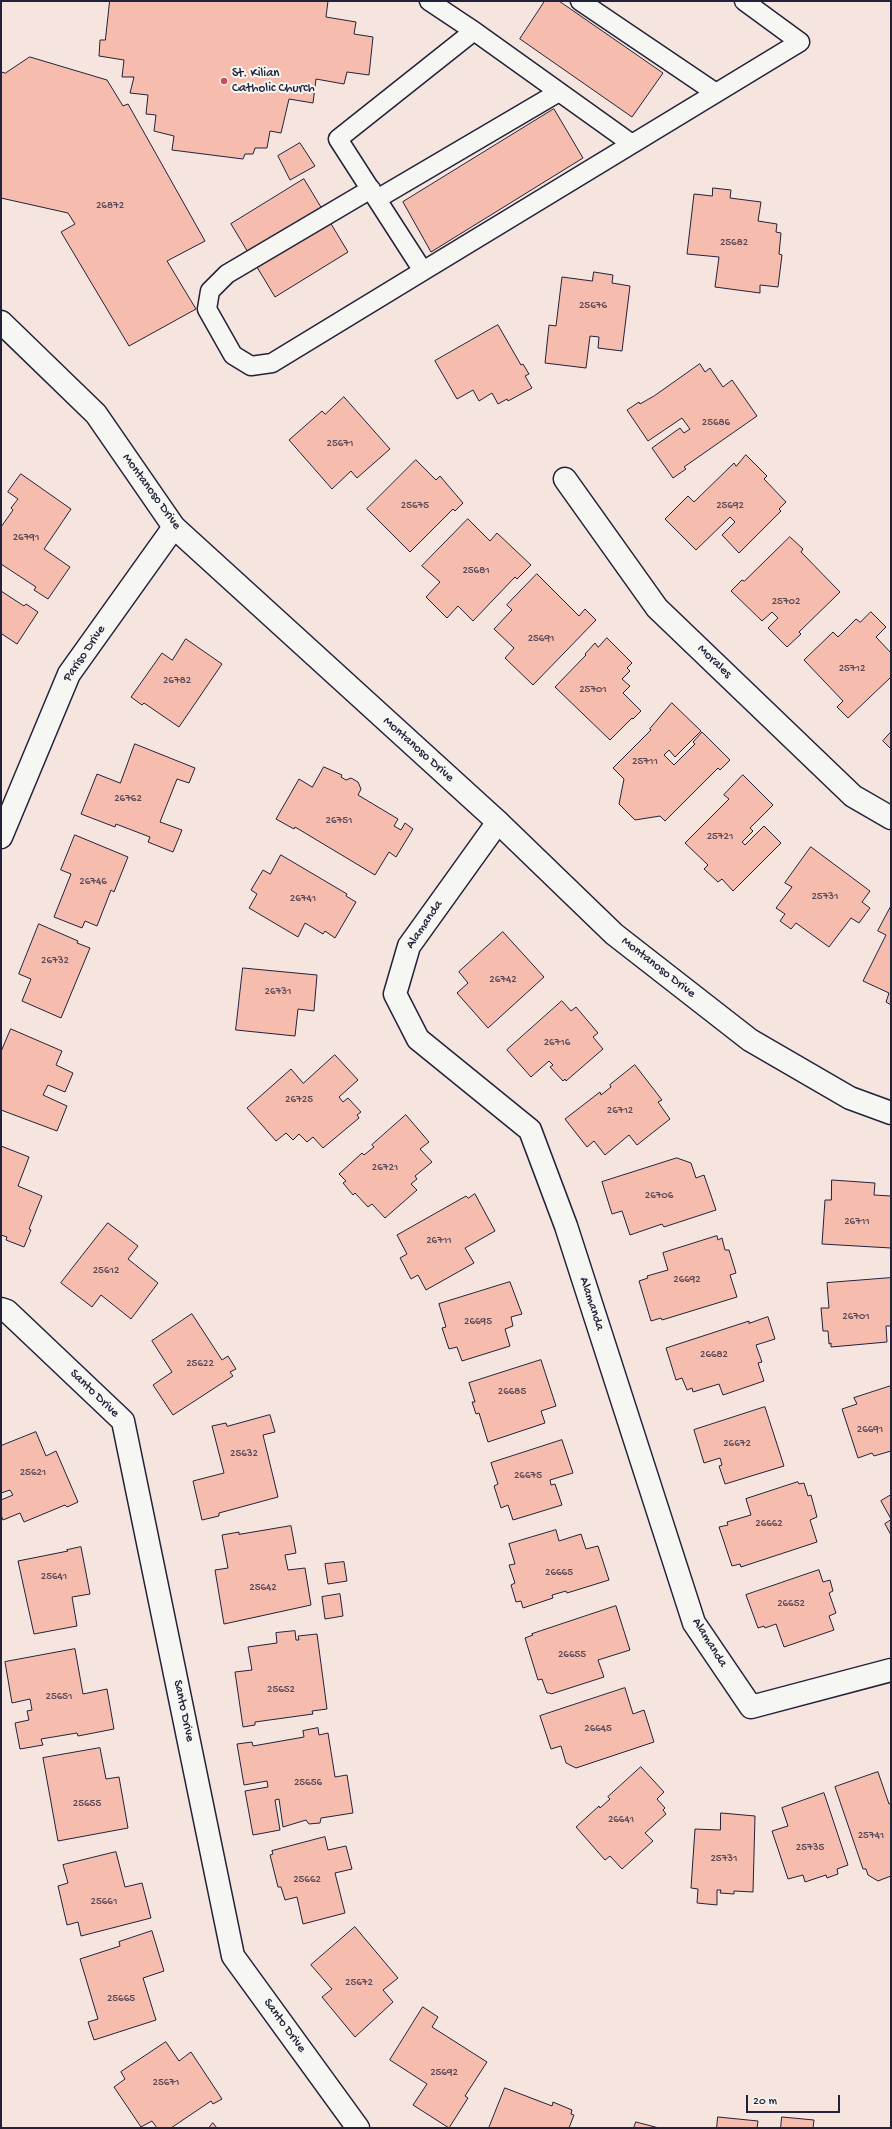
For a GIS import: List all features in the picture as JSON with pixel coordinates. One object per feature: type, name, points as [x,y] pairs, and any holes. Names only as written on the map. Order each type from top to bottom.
[{"type":"street","name":"Montanoso Drive","points":[[1,322],[96,414],[174,527],[498,822],[614,934],[750,1040],[850,1098],[891,1113]]},
{"type":"street","name":"Morales","points":[[565,479],[657,608],[854,796],[891,818]]},
{"type":"street","name":"Pariso Drive","points":[[1,837],[69,674],[174,527]]},
{"type":"street","name":"Alamanda","points":[[498,822],[409,946],[394,994],[418,1039],[530,1130],[566,1226],[694,1623],[751,1707],[891,1670]]},
{"type":"street","name":"Santo Drive","points":[[1,1309],[6,1311],[123,1422],[233,1956],[358,2128]]},
{"type":"lane","points":[[429,1],[474,31],[632,144]]},
{"type":"lane","points":[[580,1],[716,93]]},
{"type":"lane","points":[[559,92],[227,274],[210,291],[208,309],[233,355],[251,366],[272,363],[800,42],[744,1]]},
{"type":"lane","points":[[423,271],[338,139],[474,31]]},
{"type":"building","name":"St. Kilian Catholic Church","points":[[110,1],[328,1],[326,17],[356,22],[354,34],[373,37],[369,75],[347,72],[344,84],[316,79],[313,103],[289,99],[281,133],[270,131],[267,148],[255,148],[253,154],[245,154],[243,159],[172,150],[174,136],[154,131],[156,115],[146,114],[148,95],[130,93],[134,77],[122,77],[124,60],[99,56],[100,40],[105,40]]},
{"type":"building","points":[[545,1],[559,1],[663,73],[632,117],[520,39]]},
{"type":"building","points":[[30,57],[107,80],[123,106],[128,104],[205,241],[167,261],[196,309],[129,346],[61,232],[75,224],[68,213],[1,198],[1,72],[5,73]]},
{"type":"building","points":[[554,109],[583,158],[431,252],[403,202]]},
{"type":"building","points":[[300,143],[315,166],[290,180],[278,156]]},
{"type":"building","points":[[304,179],[348,252],[275,297],[231,224]]},
{"type":"building","points":[[713,188],[731,190],[730,198],[761,202],[758,221],[777,224],[776,232],[781,233],[779,254],[782,255],[778,287],[760,285],[760,293],[715,287],[719,257],[687,254],[694,194],[712,196]]},
{"type":"building","points":[[594,272],[613,275],[612,283],[630,286],[622,351],[598,348],[599,337],[590,336],[586,368],[545,363],[549,325],[556,326],[562,277],[592,281]]},
{"type":"building","points":[[498,325],[521,365],[523,364],[529,374],[525,376],[532,388],[508,401],[507,399],[498,404],[492,393],[479,401],[473,390],[457,399],[435,361]]},
{"type":"building","points":[[700,364],[705,372],[710,368],[723,387],[732,380],[757,416],[684,467],[686,469],[673,478],[652,448],[680,428],[684,433],[690,429],[682,418],[648,441],[627,410],[639,402],[640,404],[654,396]]},
{"type":"building","points":[[344,397],[390,449],[357,478],[351,471],[332,489],[289,440],[322,411],[325,414]]},
{"type":"building","points":[[746,455],[767,476],[764,479],[786,502],[779,509],[781,511],[739,553],[722,535],[735,522],[730,517],[696,550],[665,519],[688,496],[694,502],[734,463],[736,466]]},
{"type":"building","points":[[416,460],[436,480],[440,476],[463,503],[455,511],[453,509],[410,552],[367,509]]},
{"type":"building","points":[[21,474],[71,509],[44,549],[70,567],[48,599],[34,590],[36,587],[1,564],[1,527],[13,510],[11,508],[18,499],[8,492]]},
{"type":"building","points":[[468,519],[490,541],[497,533],[531,565],[517,579],[515,577],[473,621],[458,606],[447,618],[426,597],[440,582],[422,566]]},
{"type":"building","points":[[790,537],[803,549],[801,552],[840,592],[799,632],[801,634],[787,647],[768,628],[778,618],[772,612],[762,621],[731,591],[742,580],[744,581]]},
{"type":"building","points":[[537,574],[579,616],[585,609],[596,620],[533,685],[505,658],[514,648],[494,629],[512,610],[507,605]]},
{"type":"building","points":[[1,591],[24,606],[26,604],[38,612],[17,644],[2,634],[1,635]]},
{"type":"building","points":[[871,612],[886,627],[876,637],[891,653],[891,677],[848,718],[837,707],[843,701],[804,660],[833,632],[838,637],[856,619],[860,622]]},
{"type":"building","points":[[607,638],[632,663],[627,668],[630,671],[622,679],[630,686],[623,693],[641,711],[610,740],[555,687],[586,655],[585,654],[595,643],[598,647]]},
{"type":"building","points":[[186,639],[222,664],[179,727],[144,703],[142,705],[131,697],[162,653],[172,660]]},
{"type":"building","points":[[672,703],[701,731],[675,757],[669,750],[664,755],[674,765],[695,744],[693,742],[702,732],[730,760],[720,770],[718,768],[665,821],[660,816],[635,820],[619,804],[624,779],[613,768],[651,730],[650,729]]},
{"type":"building","points":[[891,732],[891,749],[883,741]]},
{"type":"building","points":[[135,744],[195,768],[189,783],[177,779],[160,822],[182,830],[173,852],[148,842],[150,837],[116,824],[115,827],[81,814],[97,774],[120,783]]},
{"type":"building","points":[[324,767],[342,775],[341,777],[346,780],[351,778],[358,782],[361,789],[358,795],[398,819],[394,826],[401,830],[405,823],[413,829],[396,857],[389,852],[375,875],[295,827],[294,829],[276,819],[299,779],[312,787]]},
{"type":"building","points":[[743,775],[773,805],[750,828],[753,831],[742,842],[745,845],[764,826],[781,843],[733,891],[722,879],[718,882],[704,869],[708,865],[685,843],[729,799],[724,795]]},
{"type":"building","points":[[75,835],[128,857],[114,892],[111,890],[97,926],[85,921],[82,928],[54,917],[71,874],[61,870]]},
{"type":"building","points":[[811,847],[870,891],[862,902],[870,908],[859,923],[851,918],[829,947],[796,923],[791,929],[780,921],[785,914],[776,908],[792,887],[785,883]]},
{"type":"building","points":[[281,855],[347,894],[346,896],[356,902],[335,938],[325,931],[323,934],[305,923],[298,937],[249,908],[257,894],[251,890],[263,870],[270,874]]},
{"type":"building","points":[[891,906],[891,1005],[886,1002],[889,993],[863,981],[886,935],[878,931]]},
{"type":"building","points":[[39,924],[78,941],[77,943],[90,948],[61,1018],[22,1001],[31,979],[19,974]]},
{"type":"building","points":[[503,932],[544,977],[488,1028],[457,993],[468,983],[459,972]]},
{"type":"building","points":[[243,968],[317,975],[314,1011],[298,1009],[295,1036],[236,1030]]},
{"type":"building","points":[[562,1001],[571,1011],[576,1007],[598,1033],[593,1037],[603,1049],[566,1081],[565,1079],[563,1081],[550,1067],[553,1065],[549,1061],[531,1077],[507,1050]]},
{"type":"building","points":[[11,1029],[62,1051],[56,1065],[73,1073],[65,1092],[48,1085],[43,1095],[67,1106],[57,1131],[1,1110],[1,1052]]},
{"type":"building","points":[[335,1055],[358,1080],[339,1097],[343,1102],[348,1098],[361,1112],[357,1115],[359,1118],[323,1148],[313,1137],[307,1142],[299,1134],[293,1140],[286,1133],[276,1141],[247,1108],[291,1069],[303,1083]]},
{"type":"building","points":[[635,1065],[662,1100],[658,1102],[670,1119],[637,1145],[629,1135],[605,1155],[594,1141],[587,1147],[565,1119],[600,1092],[601,1095],[611,1087],[610,1085]]},
{"type":"building","points":[[406,1115],[429,1142],[420,1149],[432,1162],[415,1176],[417,1179],[411,1184],[417,1190],[385,1218],[372,1204],[368,1207],[355,1193],[353,1195],[343,1183],[346,1181],[339,1174],[362,1153],[364,1155],[374,1147],[372,1145]]},
{"type":"building","points":[[1,1146],[29,1157],[18,1186],[42,1196],[29,1229],[31,1230],[24,1247],[6,1240],[7,1237],[1,1235]]},
{"type":"building","points":[[677,1158],[691,1163],[696,1178],[704,1175],[716,1210],[664,1227],[662,1224],[630,1235],[622,1211],[612,1214],[602,1182]]},
{"type":"building","points":[[832,1180],[875,1183],[874,1195],[891,1196],[891,1248],[822,1244],[825,1200],[831,1200]]},
{"type":"building","points":[[475,1194],[495,1231],[465,1248],[474,1263],[426,1290],[418,1275],[411,1279],[400,1258],[407,1254],[397,1235],[466,1196],[468,1198]]},
{"type":"building","points":[[108,1223],[138,1246],[128,1259],[158,1283],[131,1319],[101,1295],[92,1307],[61,1283]]},
{"type":"building","points":[[717,1236],[718,1240],[722,1238],[725,1250],[729,1250],[736,1273],[730,1275],[737,1297],[662,1320],[661,1318],[651,1321],[639,1281],[648,1278],[647,1276],[668,1270],[663,1253]]},
{"type":"building","points":[[891,1278],[891,1326],[886,1326],[887,1342],[831,1347],[831,1343],[829,1344],[828,1331],[823,1331],[821,1308],[829,1308],[827,1283]]},
{"type":"building","points":[[510,1282],[522,1314],[511,1317],[513,1326],[505,1329],[510,1346],[462,1361],[457,1347],[449,1349],[442,1328],[446,1327],[439,1304]]},
{"type":"building","points":[[192,1314],[222,1360],[228,1356],[236,1369],[230,1372],[233,1376],[173,1415],[153,1385],[172,1372],[152,1341]]},
{"type":"building","points":[[768,1317],[775,1339],[756,1345],[762,1362],[758,1363],[764,1381],[723,1395],[719,1384],[693,1392],[692,1388],[687,1390],[682,1378],[676,1380],[666,1348],[749,1321],[749,1323]]},
{"type":"building","points":[[541,1360],[556,1406],[541,1411],[545,1423],[488,1442],[479,1413],[476,1414],[472,1402],[475,1402],[469,1383]]},
{"type":"building","points":[[891,1386],[891,1451],[874,1456],[872,1453],[858,1458],[842,1409],[857,1404],[854,1398]]},
{"type":"building","points":[[765,1407],[784,1466],[725,1484],[719,1466],[722,1465],[720,1458],[704,1463],[694,1430]]},
{"type":"building","points":[[270,1415],[275,1432],[263,1435],[278,1497],[219,1513],[219,1516],[202,1520],[193,1481],[224,1473],[212,1426],[226,1423],[227,1426]]},
{"type":"building","points":[[36,1432],[46,1456],[56,1451],[78,1502],[67,1507],[65,1505],[24,1522],[20,1513],[3,1520],[1,1515],[1,1500],[13,1495],[10,1490],[1,1493],[1,1446]]},
{"type":"building","points":[[562,1440],[573,1473],[550,1480],[551,1485],[555,1484],[562,1505],[513,1520],[508,1505],[501,1508],[494,1486],[498,1484],[491,1463]]},
{"type":"building","points":[[798,1482],[799,1484],[804,1483],[808,1496],[811,1495],[817,1517],[810,1520],[817,1542],[741,1567],[740,1564],[732,1566],[719,1527],[728,1525],[727,1522],[751,1515],[746,1499]]},
{"type":"building","points":[[891,1495],[891,1519],[881,1501]]},
{"type":"building","points":[[891,1520],[891,1535],[885,1524]]},
{"type":"building","points":[[291,1526],[296,1553],[285,1555],[288,1570],[305,1568],[311,1605],[224,1624],[215,1570],[228,1568],[222,1535],[239,1532],[239,1534]]},
{"type":"building","points":[[556,1530],[559,1541],[581,1534],[586,1549],[598,1546],[609,1580],[567,1593],[566,1591],[552,1595],[553,1598],[523,1608],[521,1601],[516,1602],[511,1585],[515,1583],[509,1565],[515,1564],[509,1544]]},
{"type":"building","points":[[81,1547],[90,1594],[72,1597],[77,1626],[34,1634],[18,1561]]},
{"type":"building","points":[[344,1562],[347,1581],[328,1584],[325,1564]]},
{"type":"building","points":[[819,1570],[823,1582],[830,1580],[833,1591],[829,1593],[836,1613],[829,1616],[834,1630],[784,1647],[776,1624],[765,1628],[764,1626],[758,1628],[746,1595]]},
{"type":"building","points":[[340,1594],[343,1616],[325,1619],[322,1597]]},
{"type":"building","points":[[616,1606],[630,1650],[598,1660],[604,1677],[551,1694],[547,1693],[542,1679],[538,1680],[525,1638],[533,1635],[532,1634]]},
{"type":"building","points":[[295,1631],[296,1640],[299,1640],[298,1636],[317,1634],[327,1709],[312,1711],[313,1714],[255,1722],[255,1725],[243,1727],[235,1672],[252,1670],[248,1647],[277,1643],[276,1633]]},
{"type":"building","points":[[75,1649],[83,1694],[107,1689],[114,1729],[78,1736],[77,1733],[41,1739],[43,1745],[20,1749],[15,1723],[29,1720],[27,1711],[32,1710],[30,1699],[12,1703],[5,1662]]},
{"type":"building","points":[[625,1688],[633,1714],[644,1710],[654,1742],[576,1768],[566,1763],[561,1746],[551,1749],[540,1716]]},
{"type":"building","points":[[318,1728],[319,1735],[328,1733],[335,1777],[347,1775],[353,1813],[321,1818],[320,1823],[309,1824],[306,1820],[283,1827],[279,1799],[275,1800],[280,1830],[253,1835],[245,1791],[268,1787],[267,1781],[244,1785],[237,1744],[252,1742],[253,1746],[304,1737],[303,1731]]},
{"type":"building","points":[[100,1748],[106,1779],[119,1777],[128,1828],[58,1841],[43,1758]]},
{"type":"building","points":[[641,1767],[664,1792],[657,1799],[665,1808],[663,1810],[666,1814],[645,1833],[653,1841],[622,1869],[610,1856],[605,1860],[576,1827],[599,1806],[600,1808],[610,1799],[608,1797]]},
{"type":"building","points":[[878,1772],[889,1804],[891,1803],[891,1876],[878,1881],[868,1875],[866,1869],[863,1869],[835,1787]]},
{"type":"building","points":[[824,1793],[848,1865],[837,1869],[838,1874],[827,1878],[826,1875],[805,1882],[803,1875],[788,1879],[772,1831],[788,1826],[782,1808]]},
{"type":"building","points":[[721,1813],[755,1816],[753,1892],[734,1891],[734,1894],[720,1893],[721,1890],[717,1890],[717,1905],[697,1903],[698,1889],[691,1888],[695,1829],[720,1830]]},
{"type":"building","points":[[325,1837],[328,1850],[346,1846],[352,1869],[335,1873],[345,1913],[303,1924],[297,1897],[285,1900],[281,1887],[278,1887],[270,1855],[273,1854],[272,1851]]},
{"type":"building","points":[[116,1852],[125,1887],[142,1883],[151,1918],[81,1936],[78,1922],[67,1925],[58,1886],[68,1883],[63,1865]]},
{"type":"building","points":[[355,1927],[398,1978],[383,1990],[393,2002],[355,2037],[322,1997],[332,1989],[311,1965]]},
{"type":"building","points":[[152,1931],[164,1971],[143,1978],[156,2020],[94,2040],[88,2022],[98,2019],[80,1959],[120,1946],[119,1942]]},
{"type":"building","points":[[423,2007],[438,2017],[432,2027],[487,2062],[465,2096],[468,2098],[449,2128],[413,2105],[427,2084],[390,2060]]},
{"type":"building","points":[[166,2042],[179,2061],[191,2052],[222,2099],[213,2104],[211,2101],[171,2128],[157,2128],[152,2121],[141,2127],[114,2087],[125,2079],[121,2072]]},
{"type":"building","points":[[505,2088],[552,2106],[553,2102],[572,2110],[571,2114],[574,2115],[569,2128],[489,2128]]},
{"type":"building","points":[[718,2117],[758,2121],[757,2128],[717,2128]]},
{"type":"building","points":[[782,2117],[814,2120],[813,2128],[781,2128]]},
{"type":"building","points":[[636,2122],[659,2128],[634,2128]]},
{"type":"building","points":[[213,2123],[217,2128],[209,2128]]},
{"type":"place","name":"St. Kilian Catholic Church","points":[[224,81]]}]
